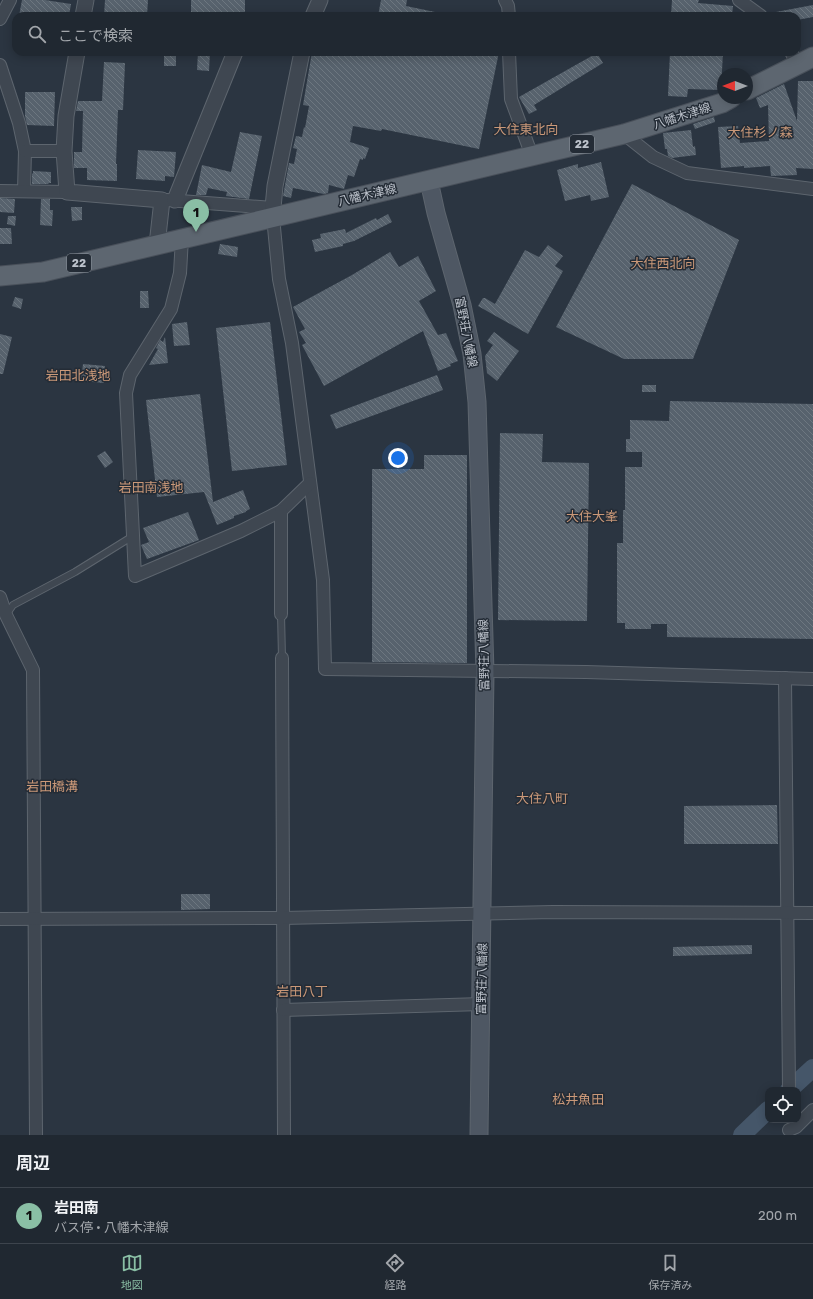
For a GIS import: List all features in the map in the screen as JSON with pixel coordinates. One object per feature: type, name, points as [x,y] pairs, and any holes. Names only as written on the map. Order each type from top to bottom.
[{"type":"main road","points":[[753,86],[801,58]]},
{"type":"main road","name":"八幡木津線","points":[[0,276],[43,272],[157,245],[273,212],[429,181],[624,134],[719,104]]},
{"type":"main road","name":"富野荘八幡線","points":[[429,181],[436,213],[462,305],[472,354],[477,402],[485,672],[482,1004],[479,1135]]},
{"type":"street","points":[[0,19],[10,0]]},
{"type":"street","points":[[84,12],[86,0]]},
{"type":"street","points":[[315,12],[320,0]]},
{"type":"street","points":[[505,0],[508,6],[508,12]]},
{"type":"street","points":[[739,0],[756,12]]},
{"type":"street","points":[[67,192],[64,151],[66,116],[76,56]]},
{"type":"street","points":[[157,245],[168,200],[233,56]]},
{"type":"street","points":[[301,56],[275,186],[273,212],[279,279],[292,343],[323,580],[325,669],[566,672],[813,679]]},
{"type":"street","points":[[509,56],[509,87],[511,99],[532,156]]},
{"type":"street","points":[[0,65],[19,123],[25,151],[24,191]]},
{"type":"street","points":[[624,134],[653,157],[687,173],[813,189]]},
{"type":"street","points":[[25,151],[64,151]]},
{"type":"street","points":[[0,191],[67,192],[168,200],[273,212]]},
{"type":"street","points":[[182,238],[180,272],[171,309],[130,375],[126,393],[135,576],[241,531],[280,511],[310,483]]},
{"type":"street","points":[[280,511],[281,614]]},
{"type":"street","points":[[0,597],[6,615],[33,670],[36,1135]]},
{"type":"street","points":[[282,658],[284,1135]]},
{"type":"street","points":[[785,678],[789,1085]]},
{"type":"street","points":[[0,919],[283,918],[483,913],[813,913]]},
{"type":"street","points":[[284,1010],[482,1004]]},
{"type":"street","points":[[789,1128],[796,1127],[813,1110]]},
{"type":"lane","points":[[6,615],[14,605],[75,572],[133,536]]},
{"type":"lane","points":[[281,614],[282,658]]},
{"type":"building","points":[[22,0],[45,0],[71,4],[70,12],[20,12]]},
{"type":"building","points":[[105,0],[148,0],[147,12],[104,12]]},
{"type":"building","points":[[191,0],[245,0],[245,12],[191,12]]},
{"type":"building","points":[[381,0],[407,0],[406,6],[435,12],[379,12]]},
{"type":"building","points":[[672,0],[699,0],[698,3],[733,6],[732,12],[671,12]]},
{"type":"building","points":[[813,5],[813,17],[801,19],[801,12],[776,12]]},
{"type":"building","points":[[164,56],[176,56],[176,66],[164,66]]},
{"type":"building","points":[[198,56],[210,56],[209,71],[197,70]]},
{"type":"building","points":[[311,56],[498,56],[479,149],[382,129],[381,131],[353,126],[350,142],[369,148],[365,159],[360,159],[354,177],[348,175],[344,189],[329,185],[328,193],[324,194],[293,188],[291,198],[283,196],[289,163],[294,164],[297,149],[293,148],[296,136],[302,137],[304,127],[305,128],[309,106],[303,105]]},
{"type":"building","points":[[592,56],[599,56],[603,63],[534,105],[537,110],[529,114],[519,97]]},
{"type":"building","points":[[670,56],[723,56],[722,68],[717,68],[717,90],[688,89],[687,97],[668,96]]},
{"type":"building","points":[[104,62],[125,63],[123,110],[118,110],[116,164],[117,181],[87,180],[87,168],[74,168],[74,152],[82,152],[83,111],[76,111],[78,101],[102,101]]},
{"type":"building","points":[[798,81],[813,81],[813,169],[796,168],[797,175],[771,176],[770,166],[721,168],[718,127],[738,126],[740,143],[769,141],[768,105],[760,108],[756,98],[784,84],[797,121]]},
{"type":"building","points":[[25,92],[55,92],[54,126],[27,125],[25,116]]},
{"type":"building","points":[[714,117],[715,122],[695,129],[693,124]]},
{"type":"building","points":[[691,130],[693,147],[695,146],[696,155],[672,158],[668,156],[667,149],[665,149],[663,133]]},
{"type":"building","points":[[240,132],[262,136],[249,199],[226,196],[227,192],[208,188],[206,195],[196,195],[202,165],[231,172]]},
{"type":"building","points":[[138,150],[176,152],[174,177],[165,176],[165,181],[136,179]]},
{"type":"building","points":[[601,162],[609,197],[591,201],[590,195],[565,201],[557,170],[578,164],[578,168]]},
{"type":"building","points":[[33,171],[51,172],[51,183],[32,184]]},
{"type":"building","points":[[632,184],[739,240],[693,359],[624,359],[556,327]]},
{"type":"building","points":[[0,198],[15,199],[14,213],[0,212]]},
{"type":"building","points":[[41,199],[50,199],[50,210],[53,210],[52,226],[40,225]]},
{"type":"building","points":[[71,207],[82,207],[82,220],[72,221]]},
{"type":"building","points":[[388,214],[392,222],[354,241],[343,244],[343,246],[315,252],[312,240],[321,238],[320,234],[345,229],[346,233],[376,218],[377,220]]},
{"type":"building","points":[[8,216],[16,216],[15,226],[7,224]]},
{"type":"building","points":[[0,228],[11,228],[12,244],[0,244]]},
{"type":"building","points":[[220,244],[238,247],[237,257],[218,254]]},
{"type":"building","points":[[548,245],[563,256],[555,266],[563,271],[528,334],[478,306],[483,298],[495,304],[525,250],[539,257]]},
{"type":"building","points":[[390,252],[399,267],[418,256],[436,291],[419,301],[438,335],[446,333],[458,361],[450,364],[451,366],[438,371],[423,331],[324,386],[302,345],[306,343],[299,332],[305,329],[293,307],[352,275]]},
{"type":"building","points":[[140,291],[148,291],[149,308],[140,308]]},
{"type":"building","points":[[15,297],[23,299],[21,309],[12,306]]},
{"type":"building","points":[[187,322],[190,345],[174,346],[172,324]]},
{"type":"building","points":[[270,322],[287,465],[232,471],[216,328]]},
{"type":"building","points":[[494,332],[519,351],[497,381],[487,373],[485,356],[493,345],[487,341]]},
{"type":"building","points":[[0,334],[12,337],[3,374],[0,374]]},
{"type":"building","points":[[165,337],[168,363],[149,365],[158,349],[156,348],[160,340],[163,342]]},
{"type":"building","points":[[83,364],[105,366],[104,383],[81,381]]},
{"type":"building","points":[[437,375],[443,390],[336,429],[330,415]]},
{"type":"building","points":[[642,385],[656,385],[656,392],[642,392]]},
{"type":"building","points":[[200,394],[213,502],[243,490],[250,509],[217,525],[204,492],[157,497],[146,400]]},
{"type":"building","points":[[670,401],[813,404],[813,639],[667,637],[667,624],[651,624],[651,629],[625,629],[625,623],[617,623],[617,543],[623,543],[625,467],[642,467],[642,452],[626,452],[626,439],[630,439],[630,420],[669,421]]},
{"type":"building","points":[[500,433],[543,434],[542,462],[589,463],[587,621],[498,620]]},
{"type":"building","points":[[105,451],[113,462],[105,468],[97,456]]},
{"type":"building","points":[[424,455],[467,455],[467,663],[372,662],[372,469],[424,469]]},
{"type":"building","points":[[188,512],[199,540],[147,559],[141,545],[149,542],[143,528]]},
{"type":"building","points":[[777,805],[778,844],[684,844],[684,806]]},
{"type":"building","points":[[181,894],[210,894],[210,909],[181,910]]},
{"type":"building","points":[[752,945],[752,954],[673,956],[673,947]]},
{"type":"waterway","points":[[792,1087],[813,1068]]},
{"type":"waterway","points":[[742,1135],[765,1113]]},
{"type":"place","name":"岩田南","points":[[196,232]]},
{"type":"district","name":"大住東北向","points":[[526,129]]},
{"type":"district","name":"大住杉ノ森","points":[[760,132]]},
{"type":"district","name":"大住西北向","points":[[663,263]]},
{"type":"district","name":"岩田北浅地","points":[[78,375]]},
{"type":"district","name":"岩田南浅地","points":[[151,487]]},
{"type":"district","name":"大住大峯","points":[[592,516]]},
{"type":"district","name":"岩田橋溝","points":[[52,786]]},
{"type":"district","name":"大住八町","points":[[542,798]]},
{"type":"district","name":"岩田八丁","points":[[302,991]]},
{"type":"district","name":"松井魚田","points":[[578,1099]]}]
